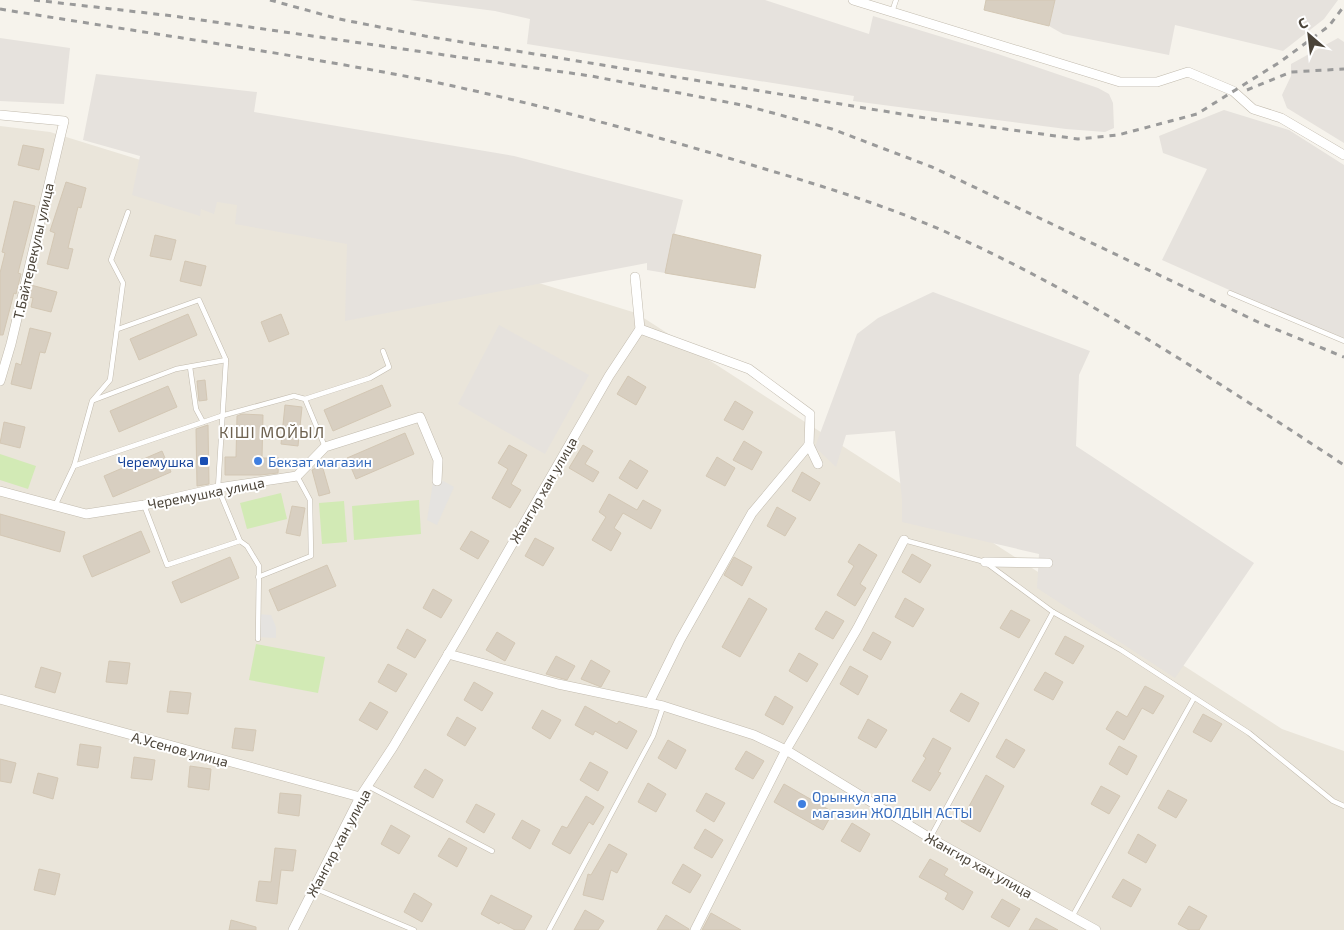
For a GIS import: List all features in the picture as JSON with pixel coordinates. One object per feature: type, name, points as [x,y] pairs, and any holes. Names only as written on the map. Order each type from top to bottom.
[{"type":"street","points":[[853,0],[1120,82],[1157,82],[1188,72],[1233,92],[1253,109],[1281,118],[1344,156]]},
{"type":"street","name":"Т.Байтерекулы улица","points":[[0,115],[64,121],[14,334],[0,381]]},
{"type":"street","points":[[635,277],[640,329],[749,369],[810,414],[809,445],[818,464]]},
{"type":"street","name":"Жангир хан улица","points":[[293,930],[360,797],[448,654],[608,376],[640,329]]},
{"type":"street","points":[[297,476],[325,447],[420,416],[438,460],[437,481]]},
{"type":"street","points":[[649,703],[680,640],[752,513],[809,445]]},
{"type":"street","name":"Черемушка улица","points":[[0,491],[54,507],[86,514],[144,505],[218,488],[297,476]]},
{"type":"street","points":[[695,930],[786,750],[857,629],[904,540]]},
{"type":"street","points":[[985,562],[1048,563]]},
{"type":"street","name":"Жангир хан улица","points":[[448,654],[558,684],[663,706],[754,735],[786,750],[930,838],[1096,930]]},
{"type":"street","name":"А.Усенов улица","points":[[0,699],[360,797]]},
{"type":"lane","points":[[892,12],[896,0]]},
{"type":"lane","points":[[54,507],[74,466],[92,400],[110,380],[123,283],[111,260],[128,212]]},
{"type":"lane","points":[[1230,292],[1344,341]]},
{"type":"lane","points":[[118,329],[199,300],[226,360],[218,488],[240,541],[247,546],[259,566],[258,638]]},
{"type":"lane","points":[[74,466],[221,416],[294,396],[305,399],[370,378],[389,367],[383,351]]},
{"type":"lane","points":[[92,400],[176,369],[226,360]]},
{"type":"lane","points":[[190,367],[196,409],[202,422]]},
{"type":"lane","points":[[305,399],[325,447]]},
{"type":"lane","points":[[258,578],[311,556],[310,500],[297,476]]},
{"type":"lane","points":[[144,505],[167,565],[240,541]]},
{"type":"lane","points":[[904,540],[985,562],[1053,612],[1121,650],[1249,733],[1333,801],[1344,806]]},
{"type":"lane","points":[[930,838],[1053,612]]},
{"type":"lane","points":[[1072,917],[1194,698]]},
{"type":"lane","points":[[549,930],[653,736],[663,706]]},
{"type":"lane","points":[[368,786],[492,851]]},
{"type":"lane","points":[[314,888],[414,930]]},
{"type":"shaded area","points":[[410,0],[765,0],[869,34],[873,16],[998,54],[1098,88],[1109,94],[1113,103],[1114,128],[1105,132],[1066,129],[853,101],[854,96],[527,44],[530,19],[495,11]]},
{"type":"shaded area","points":[[1055,0],[1338,0],[1324,19],[1283,51],[1175,25],[1169,55],[1063,34],[1049,26]]},
{"type":"shaded area","points":[[0,38],[70,48],[64,104],[0,101]]},
{"type":"shaded area","points":[[1338,38],[1344,42],[1344,143],[1287,108],[1282,95],[1291,76],[1291,64]]},
{"type":"shaded area","points":[[96,74],[257,92],[254,112],[514,156],[683,200],[665,273],[647,270],[647,263],[345,321],[347,244],[235,224],[237,205],[217,202],[214,214],[201,209],[200,216],[132,195],[140,156],[83,140]]},
{"type":"shaded area","points":[[1224,110],[1289,130],[1344,165],[1344,341],[1162,260],[1207,169],[1163,153],[1159,136]]},
{"type":"shaded area","points":[[0,126],[50,132],[636,313],[1282,729],[1344,751],[1344,930],[0,930]]},
{"type":"shaded area","points":[[933,292],[1090,351],[1079,375],[1076,446],[1254,563],[1175,678],[1037,588],[1039,554],[902,522],[902,500],[895,431],[846,435],[836,467],[815,447],[857,334],[878,318]]},
{"type":"shaded area","points":[[499,325],[589,375],[545,454],[458,404]]},
{"type":"shaded area","points":[[434,476],[454,487],[437,525],[427,520]]},
{"type":"shaded area","points":[[257,614],[271,615],[276,627],[276,638],[256,637]]},
{"type":"green space","points":[[0,454],[36,466],[28,489],[0,480]]},
{"type":"green space","points":[[281,493],[287,519],[247,529],[240,503]]},
{"type":"green space","points":[[419,500],[421,534],[354,540],[352,506]]},
{"type":"green space","points":[[344,501],[347,542],[322,544],[319,503]]},
{"type":"green space","points":[[256,644],[325,657],[318,693],[249,680]]},
{"type":"building","points":[[986,0],[1055,0],[1049,26],[984,10]]},
{"type":"building","points":[[23,145],[44,149],[39,170],[18,165]]},
{"type":"building","points":[[66,182],[86,188],[81,208],[78,207],[68,248],[73,249],[68,269],[47,264],[55,233],[50,231]]},
{"type":"building","points":[[14,201],[35,206],[18,273],[21,274],[16,294],[14,293],[3,335],[0,335],[0,273],[5,253],[2,252]]},
{"type":"building","points":[[673,234],[761,255],[755,288],[665,273]]},
{"type":"building","points":[[155,235],[176,240],[171,260],[150,256]]},
{"type":"building","points":[[185,261],[206,266],[201,286],[180,281]]},
{"type":"building","points":[[31,285],[57,292],[51,312],[31,307],[33,298],[29,297]]},
{"type":"building","points":[[188,314],[197,335],[139,360],[130,339]]},
{"type":"building","points":[[281,314],[289,334],[269,342],[261,322]]},
{"type":"building","points":[[30,328],[51,333],[45,353],[40,352],[31,389],[11,384],[16,363],[21,365]]},
{"type":"building","points":[[628,376],[646,387],[636,405],[617,394]]},
{"type":"building","points":[[205,380],[207,400],[199,401],[197,381]]},
{"type":"building","points":[[382,385],[391,406],[333,431],[324,410]]},
{"type":"building","points":[[168,386],[177,407],[119,432],[110,411]]},
{"type":"building","points":[[735,401],[753,412],[743,430],[724,420]]},
{"type":"building","points":[[285,405],[302,407],[298,446],[281,444]]},
{"type":"building","points":[[242,414],[263,415],[262,458],[279,458],[278,473],[225,475],[225,457],[236,457],[237,416]]},
{"type":"building","points":[[4,422],[25,427],[20,448],[0,443]]},
{"type":"building","points":[[208,425],[209,484],[197,486],[196,429]]},
{"type":"building","points":[[405,433],[414,454],[356,479],[347,458]]},
{"type":"building","points":[[744,441],[762,452],[752,470],[733,460]]},
{"type":"building","points":[[509,445],[527,455],[511,484],[521,490],[510,508],[492,498],[508,469],[498,463]]},
{"type":"building","points":[[583,445],[593,451],[585,464],[599,472],[593,482],[569,468]]},
{"type":"building","points":[[162,451],[171,472],[113,497],[104,476]]},
{"type":"building","points":[[717,457],[735,468],[725,486],[706,476]]},
{"type":"building","points":[[630,460],[648,471],[637,489],[619,478]]},
{"type":"building","points":[[322,465],[330,493],[319,496],[312,470]]},
{"type":"building","points":[[802,472],[820,483],[810,501],[792,491]]},
{"type":"building","points":[[609,494],[637,510],[643,500],[661,510],[651,529],[623,513],[614,528],[621,533],[611,551],[592,540],[606,517],[599,512]]},
{"type":"building","points":[[292,506],[305,508],[300,536],[286,533]]},
{"type":"building","points":[[777,507],[796,518],[785,536],[767,526]]},
{"type":"building","points":[[0,514],[65,532],[60,552],[0,535]]},
{"type":"building","points":[[141,531],[150,552],[92,577],[83,556]]},
{"type":"building","points":[[471,531],[489,541],[478,559],[460,549]]},
{"type":"building","points":[[535,538],[554,548],[543,566],[525,556]]},
{"type":"building","points":[[859,544],[877,555],[860,584],[866,588],[855,606],[837,595],[854,566],[848,562]]},
{"type":"building","points":[[912,554],[931,565],[920,583],[902,572]]},
{"type":"building","points":[[230,557],[239,578],[181,603],[172,582]]},
{"type":"building","points":[[734,557],[752,567],[742,586],[724,575]]},
{"type":"building","points":[[327,565],[336,586],[278,611],[269,590]]},
{"type":"building","points":[[433,589],[452,600],[441,618],[423,608]]},
{"type":"building","points":[[749,598],[767,609],[740,657],[722,647]]},
{"type":"building","points":[[905,598],[924,609],[913,627],[895,617]]},
{"type":"building","points":[[1011,610],[1030,620],[1019,638],[1000,628]]},
{"type":"building","points":[[826,611],[844,621],[833,639],[815,629]]},
{"type":"building","points":[[407,629],[426,640],[415,658],[397,648]]},
{"type":"building","points":[[497,632],[515,643],[505,661],[486,650]]},
{"type":"building","points":[[873,632],[891,642],[881,660],[863,650]]},
{"type":"building","points":[[1065,636],[1084,646],[1073,664],[1055,654]]},
{"type":"building","points":[[799,653],[818,664],[807,682],[789,671]]},
{"type":"building","points":[[556,656],[575,666],[567,680],[546,674]]},
{"type":"building","points":[[591,660],[610,671],[601,687],[581,679]]},
{"type":"building","points":[[109,661],[130,663],[127,684],[106,682]]},
{"type":"building","points":[[388,664],[407,674],[396,692],[378,682]]},
{"type":"building","points":[[850,666],[868,676],[858,695],[840,684]]},
{"type":"building","points":[[41,667],[61,673],[55,693],[35,687]]},
{"type":"building","points":[[1045,672],[1063,682],[1053,700],[1034,690]]},
{"type":"building","points":[[474,682],[493,693],[482,711],[464,700]]},
{"type":"building","points":[[1145,686],[1164,696],[1153,714],[1142,708],[1124,740],[1106,729],[1117,711],[1127,717]]},
{"type":"building","points":[[170,691],[191,693],[188,714],[167,712]]},
{"type":"building","points":[[961,693],[979,703],[969,722],[950,711]]},
{"type":"building","points":[[775,696],[793,707],[783,725],[765,715]]},
{"type":"building","points":[[370,702],[388,712],[377,730],[359,720]]},
{"type":"building","points":[[585,706],[617,724],[619,721],[637,731],[627,749],[595,731],[593,735],[575,725]]},
{"type":"building","points":[[542,710],[561,720],[550,739],[532,728]]},
{"type":"building","points":[[1203,714],[1222,724],[1211,742],[1193,732]]},
{"type":"building","points":[[457,717],[476,728],[465,746],[447,735]]},
{"type":"building","points":[[868,719],[887,730],[876,748],[858,738]]},
{"type":"building","points":[[235,728],[256,730],[253,751],[232,748]]},
{"type":"building","points":[[933,738],[951,748],[938,772],[941,773],[930,791],[912,781],[926,758],[923,756]]},
{"type":"building","points":[[1006,739],[1025,750],[1014,768],[996,757]]},
{"type":"building","points":[[668,740],[686,750],[676,769],[658,758]]},
{"type":"building","points":[[80,744],[101,747],[98,768],[77,765]]},
{"type":"building","points":[[1119,746],[1137,756],[1127,775],[1109,764]]},
{"type":"building","points":[[746,751],[764,761],[753,779],[735,769]]},
{"type":"building","points":[[134,757],[155,760],[152,780],[131,778]]},
{"type":"building","points":[[0,759],[16,763],[11,783],[0,781]]},
{"type":"building","points":[[590,762],[608,772],[598,791],[580,780]]},
{"type":"building","points":[[190,766],[211,769],[209,790],[188,787]]},
{"type":"building","points":[[425,769],[443,780],[433,798],[414,787]]},
{"type":"building","points":[[38,773],[58,778],[53,799],[33,793]]},
{"type":"building","points":[[986,775],[1004,786],[980,832],[961,821]]},
{"type":"building","points":[[648,783],[666,794],[656,812],[638,802]]},
{"type":"building","points":[[784,784],[833,812],[823,830],[774,802]]},
{"type":"building","points":[[1101,786],[1120,796],[1109,814],[1091,804]]},
{"type":"building","points":[[1168,790],[1187,800],[1176,818],[1158,808]]},
{"type":"building","points":[[280,793],[301,795],[299,816],[278,813]]},
{"type":"building","points":[[706,793],[725,803],[714,822],[696,811]]},
{"type":"building","points":[[586,796],[604,807],[593,825],[589,822],[570,854],[552,844],[562,826],[567,828]]},
{"type":"building","points":[[476,804],[495,814],[484,833],[466,822]]},
{"type":"building","points":[[522,820],[540,830],[530,849],[512,838]]},
{"type":"building","points":[[852,823],[870,834],[860,852],[841,841]]},
{"type":"building","points":[[391,825],[410,836],[399,854],[381,844]]},
{"type":"building","points":[[705,829],[723,840],[712,858],[694,848]]},
{"type":"building","points":[[1138,834],[1156,845],[1146,863],[1128,853]]},
{"type":"building","points":[[449,838],[467,848],[457,867],[438,856]]},
{"type":"building","points":[[609,844],[627,854],[617,873],[611,870],[603,900],[583,895],[588,874],[591,875]]},
{"type":"building","points":[[275,848],[296,850],[293,871],[281,870],[277,904],[256,901],[259,881],[271,882]]},
{"type":"building","points":[[930,859],[948,869],[944,875],[973,892],[963,910],[945,899],[948,893],[919,877]]},
{"type":"building","points":[[683,864],[701,875],[690,893],[672,883]]},
{"type":"building","points":[[39,869],[60,874],[55,895],[34,890]]},
{"type":"building","points":[[1123,879],[1141,889],[1131,907],[1112,897]]},
{"type":"building","points":[[414,893],[432,904],[422,922],[404,912]]},
{"type":"building","points":[[491,895],[532,916],[524,930],[515,930],[481,914]]},
{"type":"building","points":[[1002,899],[1020,909],[1009,927],[991,917]]},
{"type":"building","points":[[1189,906],[1207,916],[1199,930],[1189,930],[1178,924]]},
{"type":"building","points":[[585,910],[604,921],[598,930],[574,930]]},
{"type":"building","points":[[711,913],[741,930],[702,930]]},
{"type":"building","points":[[666,915],[689,929],[689,930],[657,930]]},
{"type":"building","points":[[1036,918],[1058,930],[1029,930]]},
{"type":"building","points":[[231,920],[256,927],[256,930],[229,930]]},
{"type":"railway","points":[[34,0],[173,16],[591,76],[747,106],[832,129],[932,167],[1258,322],[1344,357]]},
{"type":"railway","points":[[270,0],[339,19],[425,36],[932,119],[1078,139],[1118,135],[1197,114],[1280,62],[1329,26],[1344,6]]},
{"type":"railway","points":[[0,9],[210,42],[420,79],[539,106],[657,137],[868,202],[946,232],[1050,283],[1199,371],[1344,465]]},
{"type":"railway","points":[[1247,90],[1291,72],[1344,69]]},
{"type":"place","name":"Черемушка","points":[[204,461]]},
{"type":"place","name":"Бекзат магазин","points":[[258,461]]},
{"type":"place","name":"Орынкул апа магазин ЖОЛДЫН АСТЫ","points":[[802,804]]},
{"type":"district","name":"КІШІ МОЙЫЛ","points":[[272,431]]}]
